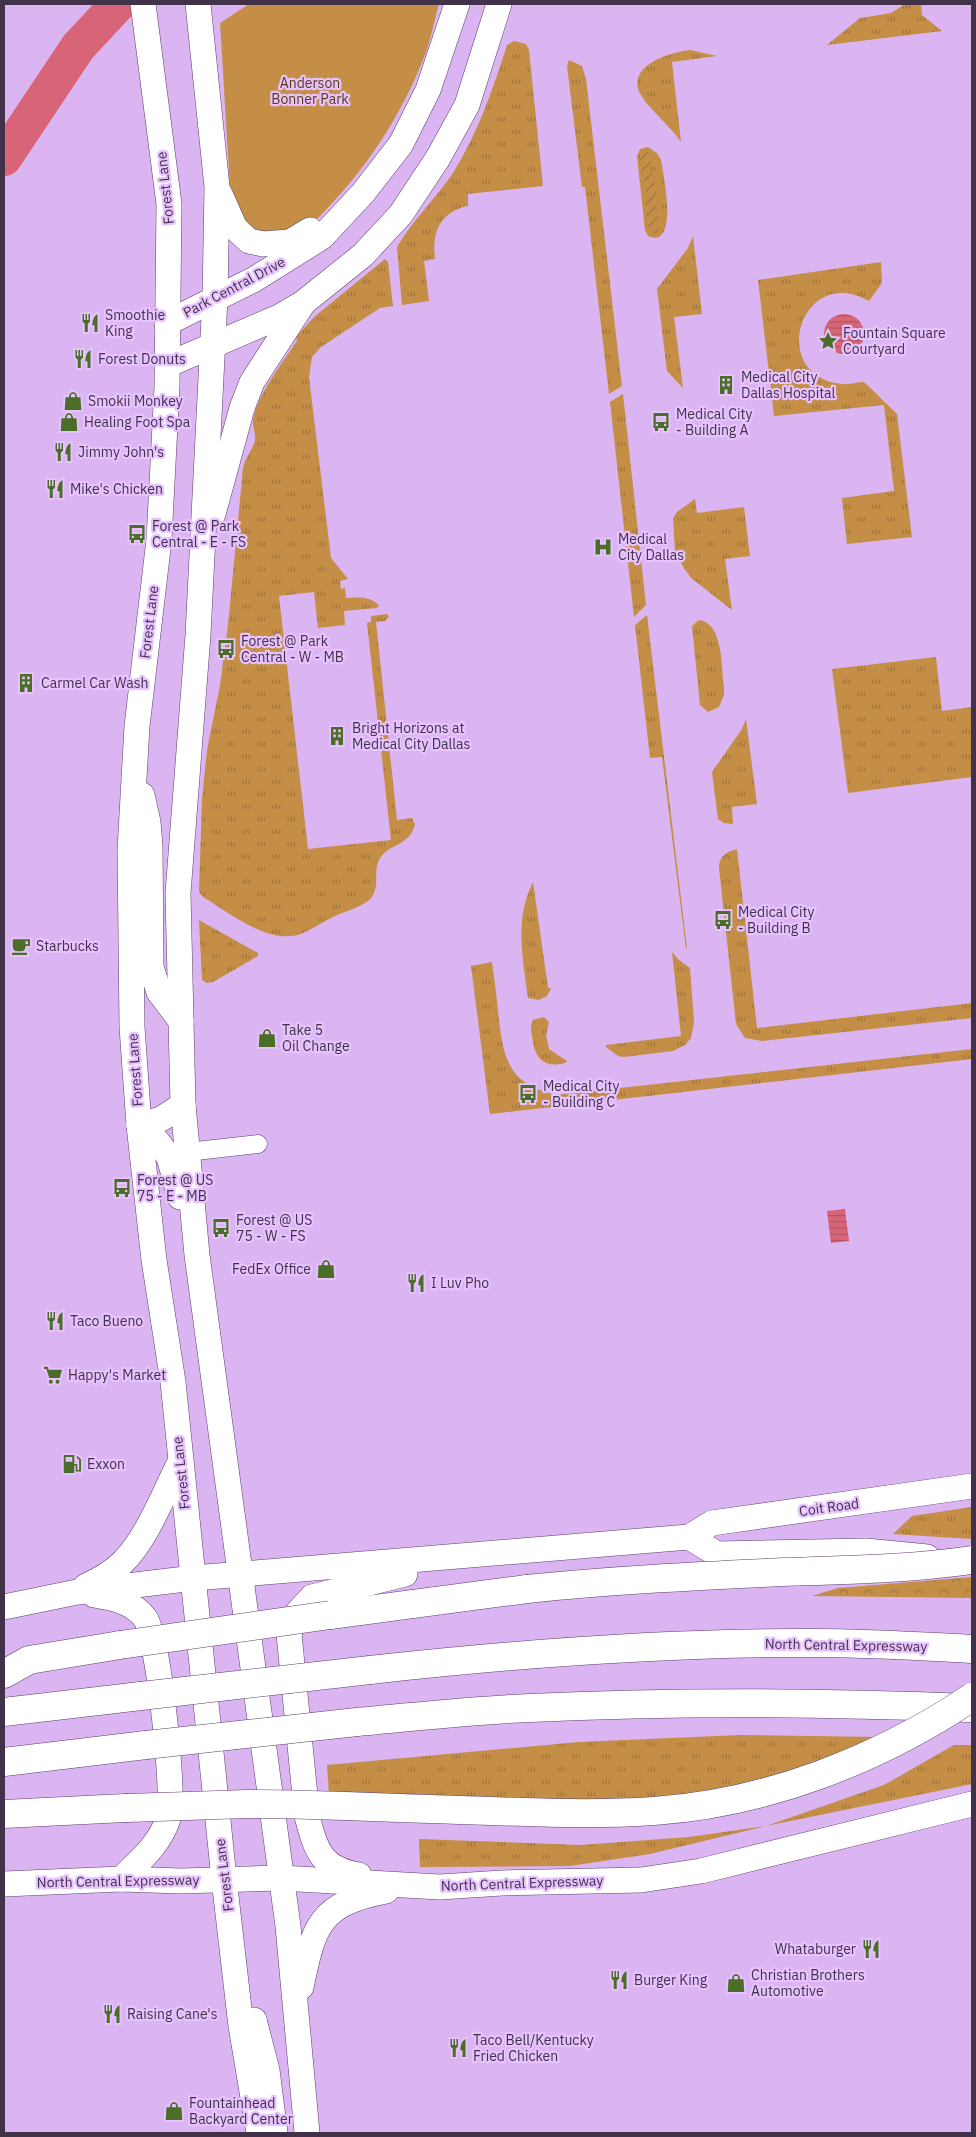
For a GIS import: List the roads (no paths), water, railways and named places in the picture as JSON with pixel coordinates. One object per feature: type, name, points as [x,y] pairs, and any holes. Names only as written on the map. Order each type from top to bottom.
[{"type":"highway","points":[[4,1674],[29,1660],[120,1645],[527,1589],[620,1579],[856,1570],[928,1566],[972,1561]]},
{"type":"highway","name":"North Central Expressway","points":[[4,1712],[370,1670],[510,1656],[657,1646],[804,1642],[972,1648]]},
{"type":"highway","points":[[4,1814],[248,1804],[584,1814],[656,1811],[706,1804],[778,1790],[844,1767],[908,1737],[972,1697]]},
{"type":"highway","points":[[4,1762],[356,1722],[529,1708],[805,1703],[972,1708]]},
{"type":"main road","name":"Forest Lane","points":[[143,4],[155,108],[169,204],[168,323],[159,540],[134,763],[130,850],[132,1027],[139,1125],[154,1260],[172,1382],[224,1879],[241,2026],[259,2133]]},
{"type":"main road","points":[[198,4],[217,187],[215,298],[201,560],[178,893],[183,1105],[197,1255],[242,1574],[280,1878],[288,1926],[307,2133]]},
{"type":"main road","name":"Park Central Drive","points":[[168,323],[255,279],[322,237],[363,193],[401,144],[428,90],[457,4]]},
{"type":"main road","points":[[166,365],[279,317],[303,303],[363,255],[401,214],[438,158],[467,104],[498,4]]},
{"type":"main road","points":[[217,187],[235,228],[250,241],[263,244],[290,242],[323,222],[363,193]]},
{"type":"main road","points":[[201,560],[242,408],[252,382],[303,303]]},
{"type":"main road","points":[[134,763],[148,822],[152,967],[159,992],[181,1021]]},
{"type":"main road","points":[[139,1125],[161,1119],[183,1105]]},
{"type":"main road","points":[[139,1125],[169,1157],[197,1255]]},
{"type":"main road","points":[[77,1592],[111,1573],[123,1562],[139,1541],[180,1462]]},
{"type":"main road","name":"Coit Road","points":[[689,1538],[712,1523],[972,1486]]},
{"type":"main road","points":[[4,1607],[77,1592],[194,1578],[689,1538],[718,1554],[866,1551],[972,1561]]},
{"type":"main road","points":[[419,1884],[345,1873],[332,1867],[321,1856],[315,1845],[307,1816],[289,1634],[298,1612],[312,1597],[470,1557]]},
{"type":"main road","points":[[77,1592],[120,1600],[133,1608],[145,1618],[155,1646],[170,1792],[169,1815],[153,1848],[122,1879]]},
{"type":"main road","name":"North Central Expressway","points":[[4,1884],[122,1879],[280,1878],[419,1884],[440,1887],[502,1882],[641,1880],[701,1871],[972,1804]]},
{"type":"main road","points":[[298,2037],[299,1997],[308,1953],[316,1934],[328,1914],[345,1902],[419,1884]]},
{"type":"main road","points":[[236,1978],[256,2026],[267,2070],[275,2133]]},
{"type":"street","points":[[187,1152],[258,1144]]},
{"type":"waterway","points":[[4,158],[78,47],[118,4]]},
{"type":"place","name":"Smoothie King","points":[[90,323]]},
{"type":"place","name":"Fountain Square Courtyard","points":[[828,341]]},
{"type":"place","name":"Forest Donuts","points":[[83,359]]},
{"type":"place","name":"Medical City Dallas Hospital","points":[[726,385]]},
{"type":"place","name":"Smokii Monkey","points":[[73,401]]},
{"type":"place","name":"Healing Foot Spa","points":[[69,422]]},
{"type":"place","name":"Medical City - Building A","points":[[661,422]]},
{"type":"place","name":"Jimmy John's","points":[[63,452]]},
{"type":"place","name":"Mike's Chicken","points":[[55,489]]},
{"type":"place","name":"Forest @ Park Central - E - FS","points":[[137,534]]},
{"type":"place","name":"Medical City Dallas","points":[[603,547]]},
{"type":"place","name":"Forest @ Park Central - W - MB","points":[[226,649]]},
{"type":"place","name":"Carmel Car Wash","points":[[26,683]]},
{"type":"place","name":"Bright Horizons at Medical City Dallas","points":[[337,736]]},
{"type":"place","name":"Medical City - Building B","points":[[723,920]]},
{"type":"place","name":"Starbucks","points":[[21,946]]},
{"type":"place","name":"Take 5 Oil Change","points":[[267,1038]]},
{"type":"place","name":"Medical City - Building C","points":[[528,1094]]},
{"type":"place","name":"Forest @ US 75 - E - MB","points":[[122,1188]]},
{"type":"place","name":"Forest @ US 75 - W - FS","points":[[221,1228]]},
{"type":"place","name":"FedEx Office","points":[[326,1269]]},
{"type":"place","name":"I Luv Pho","points":[[416,1283]]},
{"type":"place","name":"Taco Bueno","points":[[55,1321]]},
{"type":"place","name":"Happy's Market","points":[[53,1375]]},
{"type":"place","name":"Exxon","points":[[72,1464]]},
{"type":"place","name":"Whataburger","points":[[871,1949]]},
{"type":"place","name":"Burger King","points":[[619,1980]]},
{"type":"place","name":"Christian Brothers Automotive","points":[[736,1983]]},
{"type":"place","name":"Raising Cane's","points":[[112,2014]]},
{"type":"place","name":"Taco Bell/Kentucky Fried Chicken","points":[[458,2048]]},
{"type":"place","name":"Fountainhead Backyard Center","points":[[174,2111]]},
{"type":"park label","name":"Anderson Bonner Park","points":[[310,92]]}]
